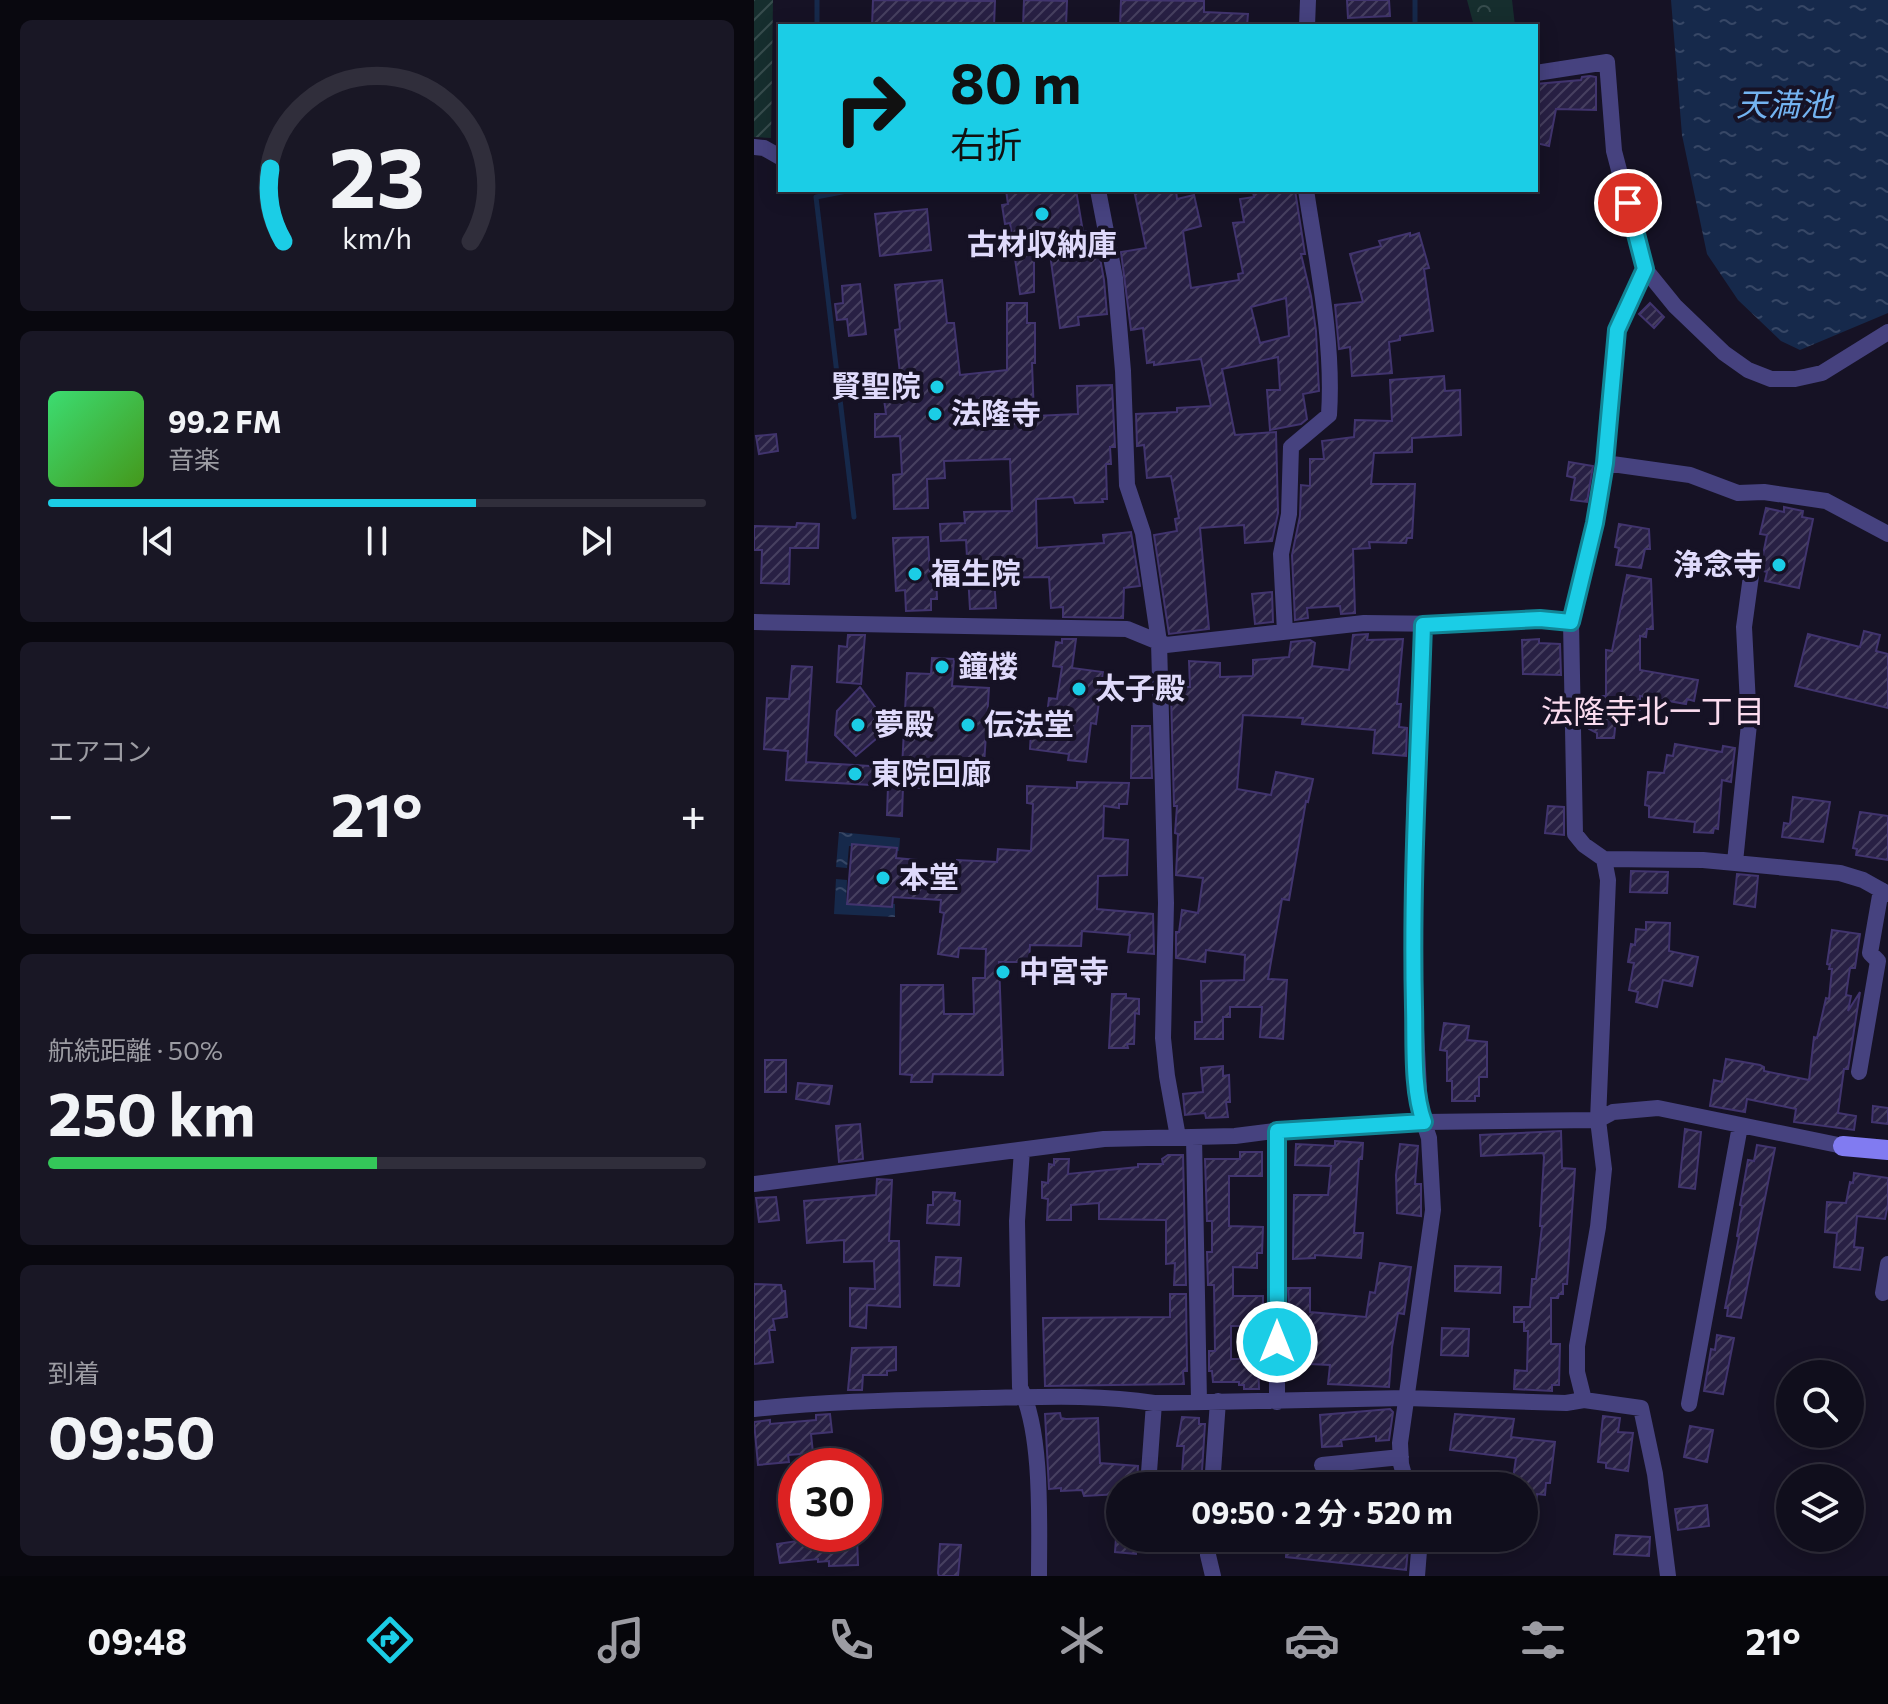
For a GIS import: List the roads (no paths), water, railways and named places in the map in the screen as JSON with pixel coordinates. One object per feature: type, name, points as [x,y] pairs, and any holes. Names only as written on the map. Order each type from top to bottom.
[{"type":"street","points":[[1307,24],[1308,0]]},
{"type":"street","points":[[1538,73],[1607,62],[1614,151],[1645,269],[1675,306],[1724,353],[1748,370],[1771,379],[1795,379],[1822,373],[1888,332]]},
{"type":"street","points":[[754,147],[764,148],[778,156]]},
{"type":"street","points":[[1098,192],[1115,278],[1123,371],[1127,485],[1143,533],[1159,642],[1166,903],[1163,1038],[1186,1137],[1199,1401]]},
{"type":"street","points":[[1285,632],[1281,554],[1289,514],[1291,447],[1329,415],[1331,388],[1322,292],[1306,192]]},
{"type":"street","points":[[1645,269],[1617,330],[1605,463],[1595,523],[1571,622],[1575,834],[1584,845],[1604,859],[1735,862],[1840,873],[1863,880],[1884,892],[1870,953],[1878,961],[1859,1072]]},
{"type":"street","points":[[1605,463],[1690,475],[1738,493],[1764,492],[1826,501],[1888,534]]},
{"type":"street","points":[[1735,862],[1749,724],[1744,627],[1751,576]]},
{"type":"street","points":[[754,622],[1127,629],[1166,645],[1364,623],[1423,625],[1540,619],[1571,622]]},
{"type":"street","points":[[1404,1472],[1401,1457],[1406,1398],[1433,1210],[1429,1138],[1420,1111],[1413,967],[1414,813],[1423,625]]},
{"type":"street","points":[[1584,1400],[1577,1372],[1577,1346],[1598,1227],[1604,1169],[1598,1120],[1608,880],[1604,859]]},
{"type":"street","points":[[754,1184],[1104,1139],[1235,1136],[1424,1122],[1598,1120],[1613,1112],[1658,1108],[1843,1146],[1888,1150]]},
{"type":"street","points":[[1689,1404],[1740,1126]]},
{"type":"street","points":[[1277,1131],[1277,1402]]},
{"type":"street","points":[[1022,1150],[1017,1221],[1020,1387],[1030,1411],[1037,1480],[1039,1576]]},
{"type":"street","points":[[1883,1293],[1888,1264]]},
{"type":"street","points":[[754,1409],[833,1401],[1025,1397],[1128,1399],[1154,1403],[1406,1398],[1566,1403],[1584,1400],[1641,1408],[1655,1474],[1668,1576]]},
{"type":"street","points":[[1213,1472],[1218,1401]]},
{"type":"street","points":[[1149,1472],[1154,1403]]},
{"type":"street","points":[[1322,1465],[1401,1457]]},
{"type":"street","points":[[1208,1552],[1213,1576]]},
{"type":"street","points":[[1417,1576],[1419,1552]]},
{"type":"water","name":"天満池","points":[[1671,0],[1888,0],[1888,313],[1800,350],[1781,341],[1738,300],[1707,254],[1682,135]]},
{"type":"water","points":[[839,832],[900,838],[899,851],[849,846],[847,868],[836,867]]},
{"type":"water","points":[[836,879],[847,880],[846,902],[895,904],[895,917],[834,914]]},
{"type":"waterway","points":[[817,0],[817,24]]},
{"type":"waterway","points":[[1415,0],[1415,24]]},
{"type":"waterway","points":[[842,192],[816,197],[854,517]]},
{"type":"place","name":"古材収納庫","points":[[1042,214]]},
{"type":"place","name":"賢聖院","points":[[937,387]]},
{"type":"place","name":"法隆寺","points":[[935,414]]},
{"type":"place","name":"浄念寺","points":[[1779,565]]},
{"type":"place","name":"福生院","points":[[915,574]]},
{"type":"place","name":"鐘楼","points":[[942,667]]},
{"type":"place","name":"太子殿","points":[[1079,689]]},
{"type":"place","name":"夢殿","points":[[858,725]]},
{"type":"place","name":"伝法堂","points":[[968,725]]},
{"type":"place","name":"東院回廊","points":[[855,774]]},
{"type":"place","name":"本堂","points":[[883,878]]},
{"type":"place","name":"中宮寺","points":[[1003,972]]},
{"type":"district","name":"法隆寺北一丁目","points":[[1653,712]]}]
